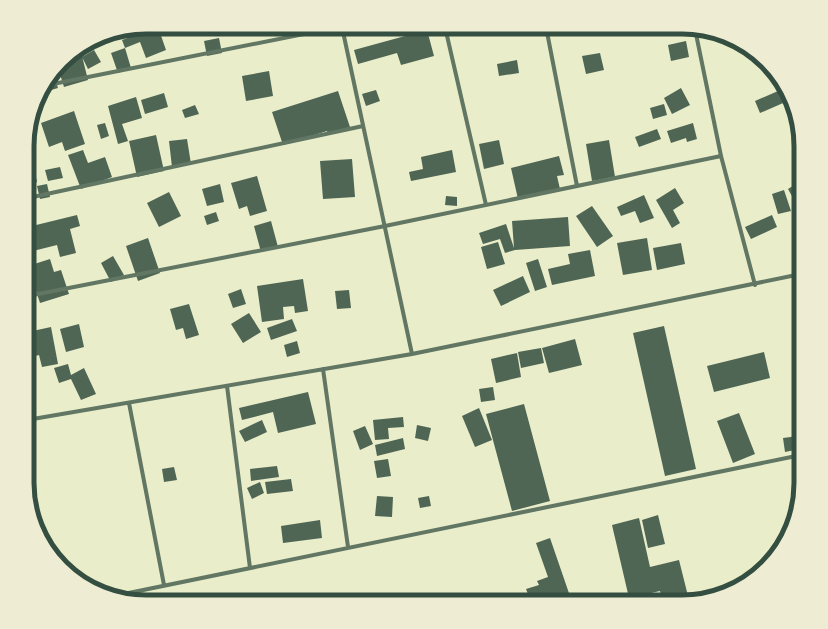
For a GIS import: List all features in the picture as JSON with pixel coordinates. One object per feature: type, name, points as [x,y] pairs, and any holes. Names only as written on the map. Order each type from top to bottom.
[{"type":"street","points":[[53,84],[305,34]]},
{"type":"street","points":[[342,34],[412,354]]},
{"type":"street","points":[[447,34],[486,205]]},
{"type":"street","points":[[547,34],[577,186]]},
{"type":"street","points":[[696,35],[721,156],[755,285]]},
{"type":"street","points":[[34,197],[363,126]]},
{"type":"street","points":[[34,295],[384,226],[721,156]]},
{"type":"street","points":[[34,419],[412,354],[755,285],[794,276]]},
{"type":"street","points":[[323,370],[348,547]]},
{"type":"street","points":[[227,386],[250,568]]},
{"type":"street","points":[[129,403],[164,586]]},
{"type":"street","points":[[127,593],[794,456]]},
{"type":"building","points":[[138,34],[160,34],[166,50],[146,58],[140,42],[125,48],[122,40]]},
{"type":"building","points":[[412,34],[428,34],[434,56],[401,65],[397,53],[358,64],[354,50]]},
{"type":"building","points":[[219,38],[222,53],[207,56],[204,41]]},
{"type":"building","points":[[686,41],[689,57],[671,61],[668,45]]},
{"type":"building","points":[[125,48],[131,68],[118,73],[111,53]]},
{"type":"building","points":[[94,50],[101,62],[88,69],[82,57]]},
{"type":"building","points":[[600,53],[604,70],[586,74],[582,56]]},
{"type":"building","points":[[82,56],[88,80],[64,87],[60,75],[78,57]]},
{"type":"building","points":[[517,60],[519,73],[499,76],[497,64]]},
{"type":"building","points":[[269,71],[273,96],[246,101],[242,76]]},
{"type":"building","points":[[56,80],[58,88],[49,91]]},
{"type":"building","points":[[681,88],[690,105],[672,114],[664,98]]},
{"type":"building","points":[[376,90],[380,101],[366,106],[362,94]]},
{"type":"building","points":[[338,91],[350,127],[328,134],[327,131],[283,145],[272,112]]},
{"type":"building","points":[[779,91],[784,102],[760,113],[755,101]]},
{"type":"building","points":[[164,93],[168,107],[145,114],[141,100]]},
{"type":"building","points":[[136,97],[142,118],[122,124],[128,141],[118,144],[108,106]]},
{"type":"building","points":[[664,104],[667,115],[653,119],[650,108]]},
{"type":"building","points":[[195,105],[199,114],[185,118],[182,110]]},
{"type":"building","points":[[74,111],[85,144],[65,151],[62,142],[49,147],[41,123]]},
{"type":"building","points":[[105,123],[109,136],[101,139],[97,125]]},
{"type":"building","points":[[693,123],[697,139],[687,142],[686,138],[671,143],[667,131]]},
{"type":"building","points":[[657,129],[661,139],[639,147],[635,137]]},
{"type":"building","points":[[156,135],[164,171],[137,177],[129,141]]},
{"type":"building","points":[[187,139],[191,164],[172,167],[169,141]]},
{"type":"building","points":[[499,140],[504,164],[484,169],[479,144]]},
{"type":"building","points":[[609,140],[615,177],[592,181],[586,144]]},
{"type":"building","points":[[83,150],[88,163],[105,157],[112,177],[81,189],[68,155]]},
{"type":"building","points":[[452,150],[456,172],[411,181],[409,172],[423,169],[421,157]]},
{"type":"building","points":[[559,156],[564,175],[557,176],[560,189],[518,199],[511,168]]},
{"type":"building","points":[[352,159],[355,197],[323,199],[320,161]]},
{"type":"building","points":[[34,167],[37,182],[34,183]]},
{"type":"building","points":[[60,167],[63,178],[48,181],[45,170]]},
{"type":"building","points":[[257,176],[267,211],[250,216],[247,206],[239,209],[231,183]]},
{"type":"building","points":[[47,184],[50,197],[40,199],[37,186]]},
{"type":"building","points":[[220,184],[224,202],[207,206],[202,189]]},
{"type":"building","points":[[794,185],[794,197],[793,198],[788,189]]},
{"type":"building","points":[[675,188],[684,203],[673,210],[680,223],[672,228],[656,200]]},
{"type":"building","points":[[784,190],[791,211],[778,214],[772,194]]},
{"type":"building","points":[[169,192],[181,216],[159,227],[147,203]]},
{"type":"building","points":[[644,195],[654,218],[640,223],[635,211],[621,216],[617,207]]},
{"type":"building","points":[[446,196],[457,197],[457,206],[445,205]]},
{"type":"building","points":[[592,206],[613,236],[597,247],[576,216]]},
{"type":"building","points":[[216,212],[219,221],[207,225],[204,216]]},
{"type":"building","points":[[77,215],[80,226],[70,229],[76,253],[60,257],[57,245],[34,251],[34,226]]},
{"type":"building","points":[[772,215],[777,227],[751,239],[745,227]]},
{"type":"building","points":[[568,217],[570,246],[515,250],[505,253],[500,239],[483,244],[479,233],[506,224],[514,248],[512,221]]},
{"type":"building","points":[[271,221],[278,247],[261,252],[254,226]]},
{"type":"building","points":[[148,238],[160,273],[138,281],[126,246]]},
{"type":"building","points":[[647,238],[652,270],[623,275],[617,243]]},
{"type":"building","points":[[498,242],[505,264],[487,269],[481,247]]},
{"type":"building","points":[[681,243],[685,264],[657,270],[653,248]]},
{"type":"building","points":[[590,250],[595,276],[552,285],[548,269],[570,264],[568,254]]},
{"type":"building","points":[[113,256],[124,275],[111,282],[101,263]]},
{"type":"building","points":[[50,259],[54,272],[61,270],[69,294],[40,303],[34,284],[34,264]]},
{"type":"building","points":[[538,259],[547,287],[535,291],[526,263]]},
{"type":"building","points":[[523,276],[530,292],[501,306],[493,290]]},
{"type":"building","points":[[303,279],[308,311],[295,313],[294,306],[283,307],[284,319],[262,322],[257,286]]},
{"type":"building","points":[[241,289],[246,304],[233,308],[228,294]]},
{"type":"building","points":[[349,290],[351,308],[337,309],[335,291]]},
{"type":"building","points":[[189,304],[199,335],[186,339],[183,328],[176,330],[170,309]]},
{"type":"building","points":[[249,313],[261,332],[243,343],[231,324]]},
{"type":"building","points":[[292,319],[297,331],[271,340],[267,328]]},
{"type":"building","points":[[79,324],[84,347],[66,352],[60,329]]},
{"type":"building","points":[[664,326],[696,469],[665,476],[633,333]]},
{"type":"building","points":[[51,327],[58,364],[42,367],[39,355],[34,356],[34,331]]},
{"type":"building","points":[[575,339],[582,365],[549,373],[542,348]]},
{"type":"building","points":[[297,341],[300,353],[287,357],[284,345]]},
{"type":"building","points":[[541,348],[544,363],[521,368],[518,352]]},
{"type":"building","points":[[764,352],[770,378],[714,392],[707,366]]},
{"type":"building","points":[[517,353],[521,377],[496,383],[491,359]]},
{"type":"building","points":[[68,364],[71,375],[84,368],[96,394],[81,400],[71,379],[59,383],[54,368]]},
{"type":"building","points":[[493,387],[495,400],[481,402],[479,389]]},
{"type":"building","points":[[308,392],[316,424],[278,433],[273,412],[242,420],[239,408]]},
{"type":"building","points":[[524,404],[550,501],[512,511],[486,414]]},
{"type":"building","points":[[479,408],[492,440],[475,447],[462,416]]},
{"type":"building","points":[[739,413],[755,454],[733,463],[717,421]]},
{"type":"building","points":[[403,417],[404,427],[388,428],[389,439],[375,440],[373,420]]},
{"type":"building","points":[[262,420],[267,432],[245,442],[239,431]]},
{"type":"building","points":[[417,425],[431,428],[428,441],[415,438]]},
{"type":"building","points":[[365,426],[373,444],[360,450],[353,431]]},
{"type":"building","points":[[794,437],[794,450],[785,452],[783,438]]},
{"type":"building","points":[[403,438],[405,449],[377,456],[375,445]]},
{"type":"building","points":[[388,459],[391,476],[377,478],[374,461]]},
{"type":"building","points":[[277,466],[279,477],[251,481],[250,469]]},
{"type":"building","points":[[174,467],[177,480],[164,482],[162,469]]},
{"type":"building","points":[[291,479],[293,491],[267,494],[265,482]]},
{"type":"building","points":[[260,482],[264,493],[252,499],[247,488]]},
{"type":"building","points":[[377,496],[393,497],[392,517],[375,516]]},
{"type":"building","points":[[429,496],[431,506],[420,508],[418,498]]},
{"type":"building","points":[[658,515],[665,544],[648,548],[642,520]]},
{"type":"building","points":[[639,518],[650,567],[679,560],[688,595],[661,595],[660,591],[642,595],[628,595],[612,525]]},
{"type":"building","points":[[320,520],[322,538],[283,543],[281,526]]},
{"type":"building","points":[[550,538],[570,595],[528,595],[526,589],[539,585],[537,581],[548,577],[536,543]]}]
